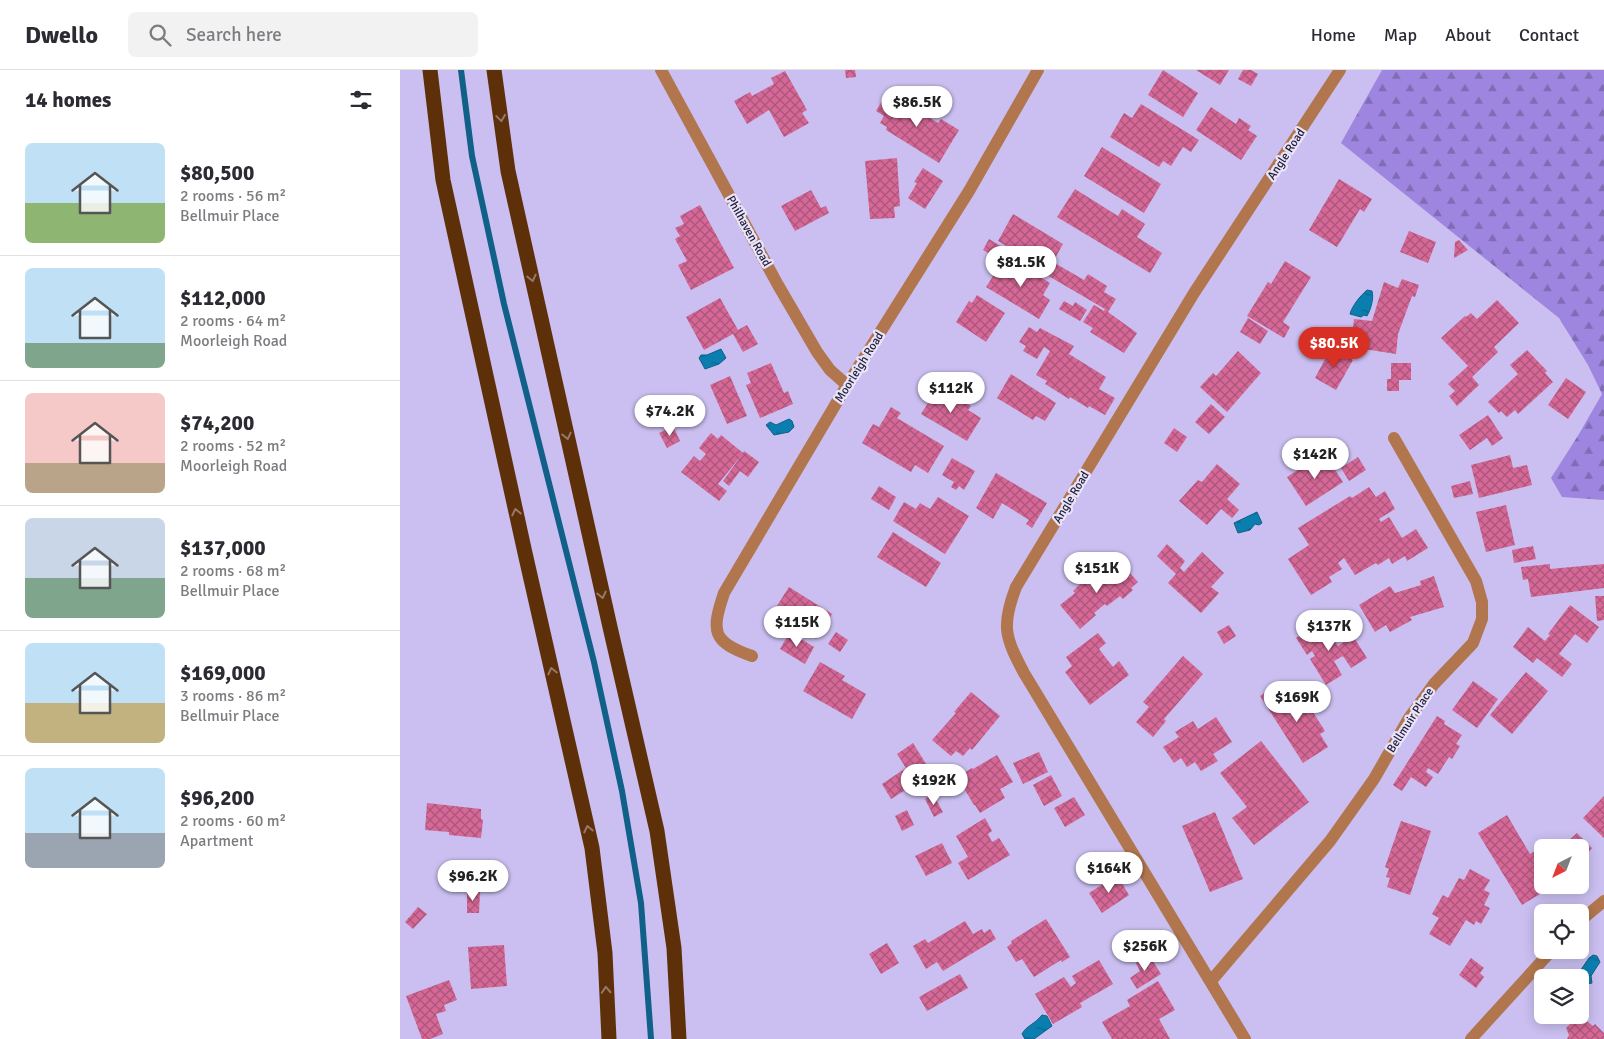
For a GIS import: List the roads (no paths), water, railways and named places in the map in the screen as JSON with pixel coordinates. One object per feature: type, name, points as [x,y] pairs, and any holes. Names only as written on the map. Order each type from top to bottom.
[{"type":"highway","points":[[430,70],[443,180],[592,848],[605,953],[608,1039]]},
{"type":"highway","points":[[494,70],[508,171],[657,831],[674,948],[679,1039]]},
{"type":"street","name":"Philhaven Road","points":[[661,70],[778,285],[817,352],[830,370],[846,385]]},
{"type":"street","name":"Moorleigh Road","points":[[752,656],[733,650],[722,641],[716,631],[717,614],[724,594],[846,385],[944,233],[996,146],[1038,70]]},
{"type":"street","name":"Angle Road","points":[[1245,1039],[1010,646],[1006,626],[1008,607],[1016,587],[1194,293],[1340,70]]},
{"type":"street","name":"Bellmuir Place","points":[[1210,981],[1330,841],[1374,779],[1409,718],[1434,684],[1473,643],[1482,618],[1482,602],[1476,581],[1394,438]]},
{"type":"street","points":[[1589,914],[1604,901]]},
{"type":"street","points":[[1472,1039],[1544,959]]},
{"type":"water","points":[[1367,290],[1372,291],[1373,297],[1367,316],[1361,317],[1350,314],[1357,301]]},
{"type":"water","points":[[721,349],[726,358],[719,364],[705,369],[699,358],[701,355],[707,355]]},
{"type":"water","points":[[789,419],[794,427],[789,432],[774,435],[766,425],[770,422],[776,425]]},
{"type":"water","points":[[1257,512],[1262,523],[1259,525],[1255,524],[1250,530],[1238,533],[1234,523]]},
{"type":"water","points":[[1593,955],[1597,956],[1600,962],[1591,976],[1592,983],[1589,984],[1589,969],[1581,969]]},
{"type":"water","points":[[1042,1015],[1047,1016],[1052,1026],[1034,1039],[1025,1039],[1022,1034],[1024,1031]]},
{"type":"waterway","points":[[461,70],[472,156],[504,304],[594,662],[622,791],[641,903],[651,1039]]}]
